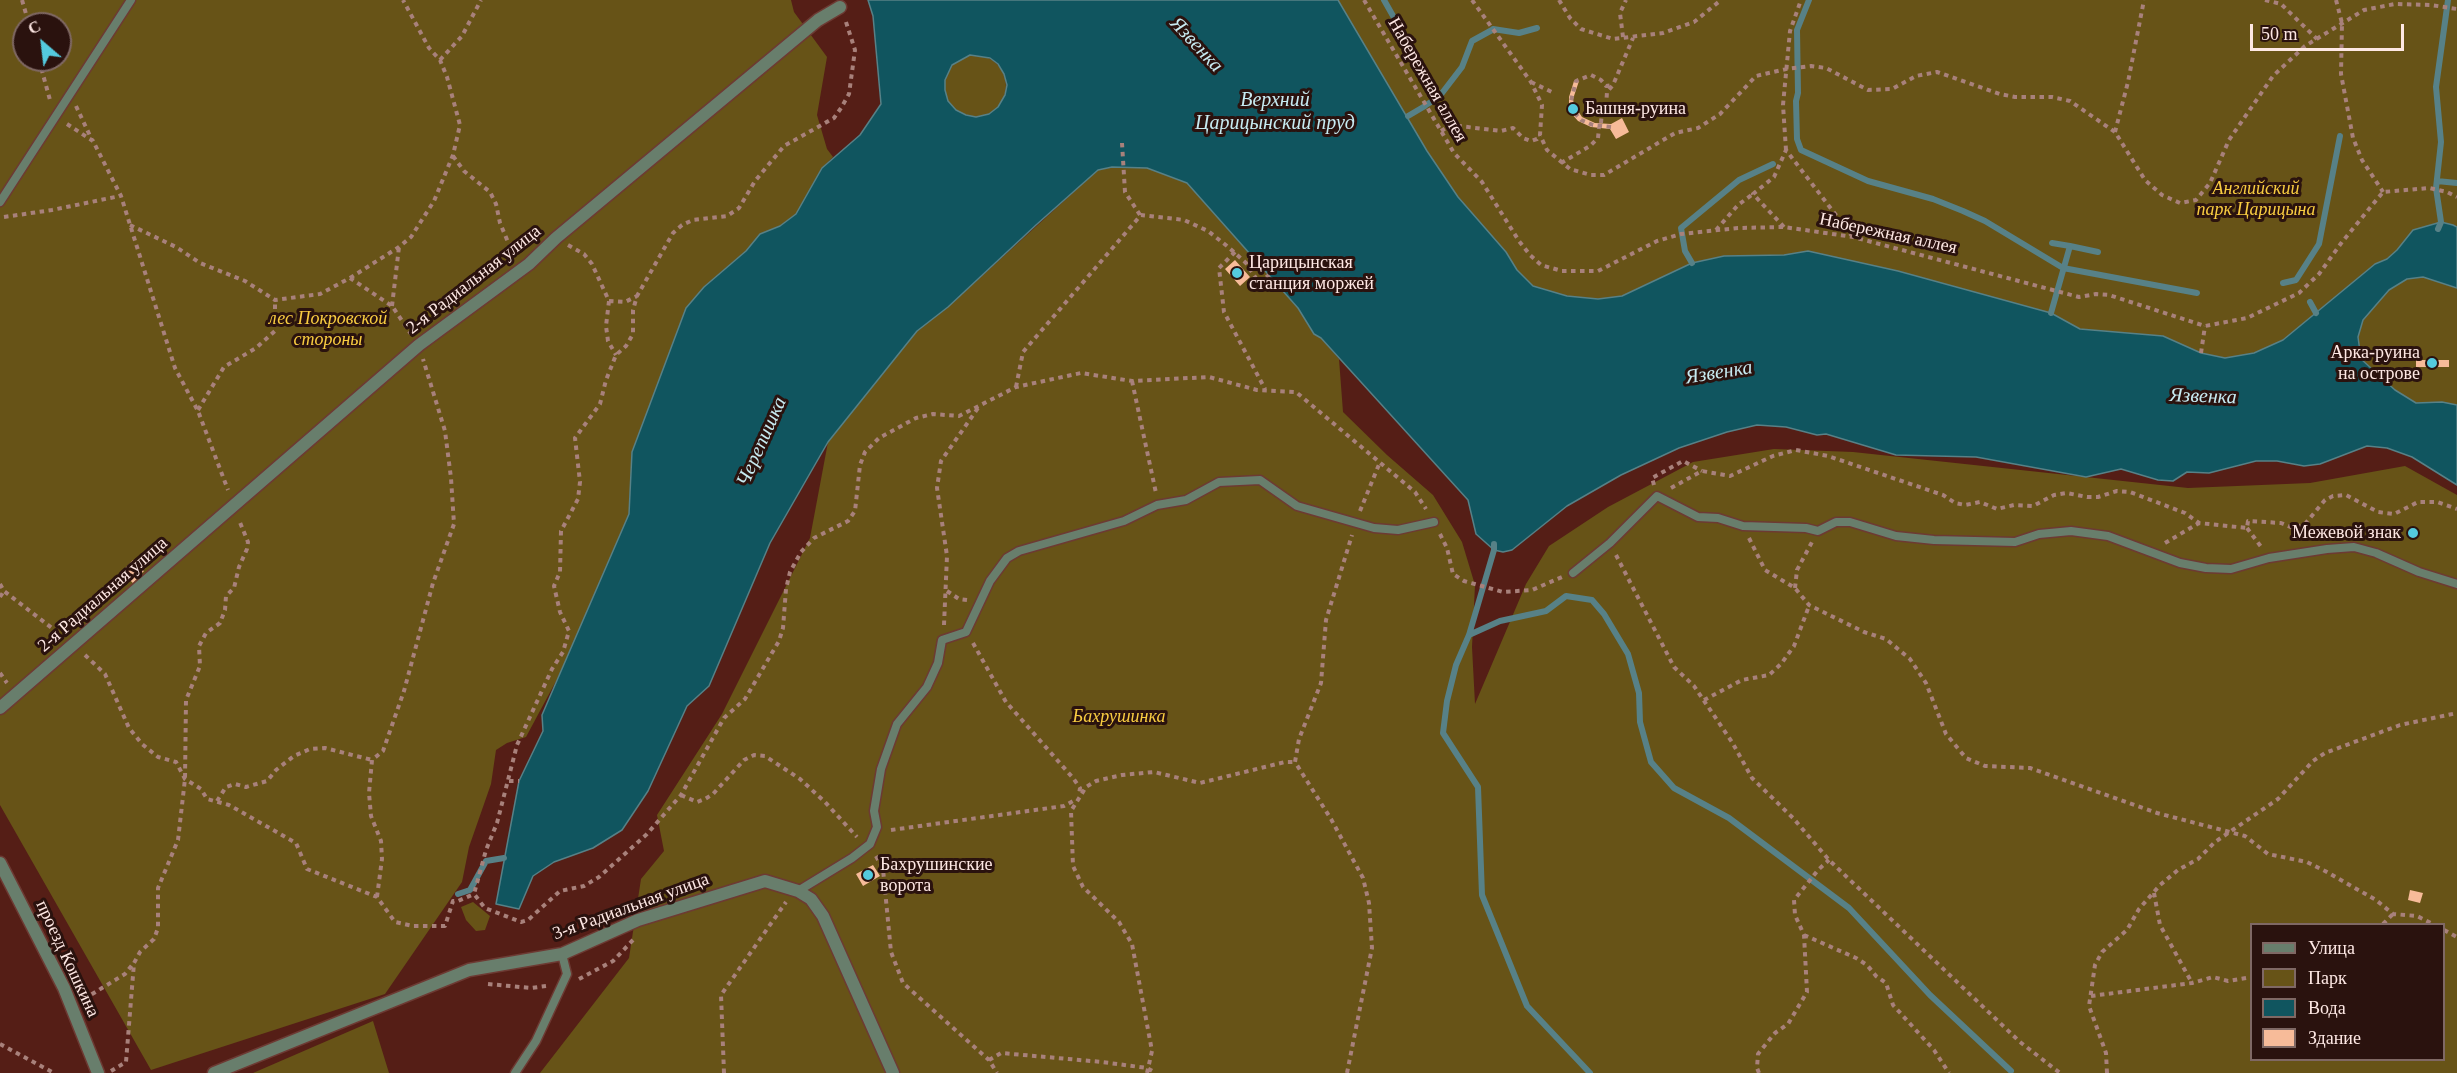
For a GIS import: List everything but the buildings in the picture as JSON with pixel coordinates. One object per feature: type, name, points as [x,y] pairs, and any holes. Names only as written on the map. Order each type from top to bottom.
[{"type":"street","name":"2-я Радиальная улица","points":[[0,708],[419,345],[529,264],[556,238],[818,20],[840,7]]},
{"type":"street","name":"проезд Кошкина","points":[[0,863],[71,1007],[98,1073]]},
{"type":"street","name":"3-я Радиальная улица","points":[[214,1073],[469,970],[562,954],[638,920],[765,881],[811,899],[823,916],[893,1073]]},
{"type":"lane","points":[[0,202],[131,0]]},
{"type":"lane","points":[[794,894],[852,858],[870,844],[877,827],[874,811],[888,746],[897,724],[927,687],[938,663],[942,640],[966,632],[995,572],[1007,558],[1019,551],[1125,521],[1157,506],[1186,500],[1219,482],[1260,480],[1297,506],[1355,523],[1398,530],[1434,522]]},
{"type":"lane","points":[[1573,573],[1610,543],[1657,496],[1698,517],[1718,518],[1743,526],[1806,528],[1818,531],[1836,522],[1850,522],[1896,536],[1934,540],[2015,542],[2039,534],[2071,531],[2108,536],[2180,563],[2206,568],[2231,569],[2269,558],[2354,547],[2457,584]]},
{"type":"lane","points":[[515,1073],[536,1041],[567,974],[562,954]]},
{"type":"path","points":[[129,225],[176,247],[200,263],[245,281],[275,300],[320,294],[399,248],[411,237],[434,201],[453,155],[460,124],[440,60],[429,48],[403,0]]},
{"type":"path","points":[[440,60],[462,36],[481,0]]},
{"type":"path","name":"Набережная аллея","points":[[1364,0],[1454,153],[1482,182],[1519,241],[1541,265],[1562,271],[1598,271],[1657,241],[1681,234],[1784,227],[1853,237],[2079,297],[2096,294],[2109,295],[2205,326],[2247,318],[2300,293],[2319,274],[2383,192]]},
{"type":"path","points":[[1472,0],[1531,82],[1542,105],[1540,135],[1547,150],[1570,169],[1604,176],[1675,134],[1698,128],[1720,114],[1756,76],[1811,66],[1826,68],[1868,90],[1892,89],[1916,76],[1936,72],[2000,94],[2015,97],[2052,97],[2070,101],[2115,132],[2145,180],[2162,195],[2180,203],[2196,200],[2210,183],[2229,140],[2273,76],[2305,46],[2364,10],[2395,4],[2431,5],[2456,9]]},
{"type":"path","points":[[1559,0],[1570,18],[1581,29],[1613,39],[1663,33],[1694,22],[1721,0]]},
{"type":"path","points":[[1623,37],[1620,13],[1626,0]]},
{"type":"path","points":[[1716,230],[1738,205],[1774,177],[1786,150],[1783,105],[1786,69],[1790,31],[1801,0]]},
{"type":"path","points":[[2115,132],[2128,82],[2144,0]]},
{"type":"path","points":[[2265,0],[2281,3],[2317,39]]},
{"type":"path","points":[[2336,0],[2342,23],[2341,74],[2353,138],[2362,160],[2383,192],[2430,188],[2457,197]]},
{"type":"path","points":[[840,7],[855,50],[849,94],[841,108],[834,118],[784,146],[755,181],[739,208],[726,216],[693,220],[682,225],[673,233],[637,296],[633,310],[633,334],[626,346],[616,355],[600,404],[575,438],[580,482],[578,499],[561,531],[560,572],[554,586],[560,612],[569,631],[563,652],[552,669],[517,745],[497,824],[481,863],[474,894],[485,909],[521,922],[535,915],[560,891],[584,885],[599,877],[647,834],[681,795],[724,718],[745,699],[779,641],[783,628],[786,589],[790,573],[801,552],[814,538],[848,521],[855,511],[860,465],[865,452],[879,438],[916,418],[933,414],[959,416],[979,408],[1016,387],[1081,374],[1132,381],[1209,377],[1257,390],[1296,392],[1415,492],[1447,548],[1454,573],[1464,581],[1503,592],[1532,591],[1573,573]]},
{"type":"path","points":[[1560,163],[1590,146],[1598,138],[1602,111],[1606,107],[1607,92],[1613,85],[1633,38]]},
{"type":"path","points":[[42,72],[55,117],[93,141]]},
{"type":"path","points":[[1611,127],[1593,125],[1581,120],[1574,112],[1571,101],[1576,81],[1585,77],[1591,75],[1601,80],[1606,86],[1613,85]]},
{"type":"path","points":[[1531,82],[1554,93]]},
{"type":"path","points":[[71,95],[121,196],[175,368],[198,411],[246,536],[247,549],[238,567],[234,588],[226,596],[225,610],[220,623],[206,633],[199,646],[200,666],[186,700],[185,779],[178,840],[158,888],[158,928],[153,939],[140,952],[125,974],[71,1007]]},
{"type":"path","points":[[1441,131],[1451,125],[1501,131],[1513,128],[1523,138],[1531,141],[1540,135]]},
{"type":"path","points":[[1122,143],[1125,192],[1141,215],[1184,220],[1208,231],[1246,263],[1259,283],[1269,274]]},
{"type":"path","points":[[1786,150],[1853,237]]},
{"type":"path","points":[[453,155],[464,171],[490,192],[508,242],[529,264]]},
{"type":"path","points":[[1753,194],[1784,227]]},
{"type":"path","points":[[0,217],[52,210],[121,196]]},
{"type":"path","points":[[1016,387],[1023,352],[1141,215]]},
{"type":"path","points":[[556,238],[584,254],[592,264],[609,301],[606,326],[608,341],[616,355]]},
{"type":"path","points":[[392,306],[399,248]]},
{"type":"path","points":[[1235,252],[1219,268],[1224,312],[1265,390]]},
{"type":"path","points":[[350,278],[392,306],[419,345],[445,431],[454,524],[433,583],[397,711],[383,751],[372,760],[371,816],[381,841],[382,859],[377,897]]},
{"type":"path","points":[[609,301],[625,302],[637,296]]},
{"type":"path","points":[[198,411],[224,367],[256,348],[275,331],[275,300]]},
{"type":"path","points":[[2201,353],[2205,326]]},
{"type":"path","points":[[1132,381],[1157,506]]},
{"type":"path","points":[[942,640],[947,590],[947,556],[937,488],[941,461],[979,408]]},
{"type":"path","points":[[1702,471],[1657,496],[1652,478],[1683,461],[1702,471],[1730,476],[1773,456],[1796,450],[1828,456],[1965,505],[1980,502],[1997,509],[2014,505],[2033,506],[2055,495],[2067,493],[2098,497],[2117,491],[2130,492],[2185,513],[2199,523],[2247,528]]},
{"type":"path","points":[[1347,1073],[1372,948],[1368,903],[1363,878],[1331,819],[1295,762],[1299,740],[1321,683],[1326,620],[1355,523],[1380,462]]},
{"type":"path","points":[[2269,558],[2247,528],[2248,521],[2281,523],[2293,528],[2306,524],[2325,500],[2333,496],[2346,495],[2378,512],[2394,514],[2418,502],[2438,502],[2457,509]]},
{"type":"path","points":[[2151,551],[2199,523]]},
{"type":"path","points":[[1743,526],[1765,570],[1795,588],[1809,605],[1864,632],[1886,639],[1910,659],[1926,683],[1946,734],[1966,758],[1986,766],[2031,768],[2157,813],[2244,836],[2268,855],[2307,862],[2325,871],[2376,900],[2393,914],[2417,916],[2431,923]]},
{"type":"path","points":[[1610,543],[1674,667],[1694,686],[1704,700],[1732,742],[1752,778],[1793,818],[1829,860],[2020,1042],[2060,1073]]},
{"type":"path","points":[[1795,588],[1797,570],[1811,543]]},
{"type":"path","points":[[0,584],[2,591],[0,597]]},
{"type":"path","points":[[947,590],[959,599],[981,601]]},
{"type":"path","points":[[2,591],[72,644],[105,674],[129,728],[142,744],[158,757],[176,762],[185,779],[201,789],[207,799],[217,801],[296,843],[308,869],[377,897],[395,922],[413,926],[445,926],[453,901],[458,902],[474,894]]},
{"type":"path","points":[[1704,700],[1742,680],[1769,675],[1781,664],[1794,646],[1809,605]]},
{"type":"path","points":[[870,844],[887,830],[1064,806],[1078,798],[1080,788],[1045,744],[1006,702],[966,632]]},
{"type":"path","points":[[2107,1073],[2106,1053],[2090,1006],[2095,965],[2102,952],[2127,930],[2139,909],[2153,892],[2171,875],[2198,860],[2215,842],[2278,799],[2313,761],[2325,753],[2400,725],[2457,713]]},
{"type":"path","points":[[217,801],[226,787],[235,784],[246,787],[267,781],[285,763],[310,749],[325,748],[372,760]]},
{"type":"path","points":[[681,795],[697,802],[705,799],[713,794],[744,760],[754,755],[765,756],[800,779],[825,802],[854,836],[870,844],[883,869],[891,952],[903,983],[989,1060],[998,1073]]},
{"type":"path","points":[[1147,1071],[1152,1051],[1132,944],[1119,922],[1083,887],[1073,866],[1071,811],[1086,787],[1096,781],[1122,775],[1154,772],[1200,783],[1285,762],[1295,762]]},
{"type":"path","points":[[509,782],[519,781]]},
{"type":"path","points":[[1759,1073],[1758,1054],[1775,1033],[1788,1024],[1807,992],[1804,935],[1795,915],[1794,900],[1829,860]]},
{"type":"path","points":[[2153,892],[2160,925],[2192,983]]},
{"type":"path","points":[[724,1073],[721,995],[794,894]]},
{"type":"path","points":[[2384,923],[2393,914]]},
{"type":"path","points":[[1804,935],[1868,965],[1876,976],[1886,983],[1893,1005],[1934,1050],[1949,1073]]},
{"type":"path","points":[[482,984],[531,988],[570,983],[613,961],[635,939]]},
{"type":"path","points":[[107,1073],[126,1062],[134,963]]},
{"type":"path","points":[[2091,996],[2192,983],[2213,976],[2228,981],[2250,977]]},
{"type":"path","points":[[0,1044],[54,1073]]},
{"type":"path","points":[[989,1060],[1001,1053],[1156,1073]]},
{"type":"green space","name":"лес Покровской стороны","points":[[0,0],[791,0],[794,12],[827,57],[817,115],[827,149],[833,157],[822,168],[796,214],[780,226],[760,234],[746,251],[704,287],[632,452],[629,514],[570,655],[526,737],[507,743],[496,750],[491,784],[469,847],[462,882],[385,994],[151,1070],[0,805]]},
{"type":"green space","name":"Английский парк Царицына","points":[[1154,0],[2457,0],[2457,435],[1596,391]]},
{"type":"green space","points":[[975,55],[992,60],[997,64],[1001,69],[1006,86],[1001,103],[997,108],[992,112],[975,117],[958,112],[953,108],[949,103],[944,86],[949,69],[953,64],[958,60]]},
{"type":"green space","name":"Бахрушинка","points":[[1112,167],[1147,168],[1187,183],[1298,308],[1314,334],[1321,338],[1339,359],[1343,412],[1433,495],[1462,542],[1475,585],[1472,647],[1475,704],[1526,584],[1549,546],[1608,507],[1693,462],[1774,449],[1853,452],[2188,488],[2310,483],[2405,466],[2457,495],[2457,1073],[540,1073],[629,958],[641,879],[664,851],[657,815],[722,714],[810,538],[828,442],[917,331],[948,307],[1098,170]]},
{"type":"green space","points":[[473,902],[490,916],[485,930],[476,931],[466,920],[461,907]]},
{"type":"green space","points":[[373,1021],[389,1073],[253,1073]]},
{"type":"water","name":"Верхний Царицынский пруд","points":[[868,0],[1338,0],[1427,151],[1458,197],[1506,252],[1517,270],[1533,286],[1567,296],[1598,299],[1622,296],[1692,263],[1724,256],[1784,255],[1808,251],[1898,271],[2051,313],[2080,329],[2163,336],[2201,353],[2225,358],[2254,353],[2283,340],[2375,264],[2387,259],[2413,230],[2441,222],[2453,225],[2457,227],[2457,288],[2423,277],[2407,279],[2389,290],[2363,320],[2358,337],[2361,359],[2395,390],[2416,403],[2442,402],[2457,405],[2457,485],[2412,457],[2387,448],[2367,446],[2320,464],[2304,466],[2277,461],[2256,461],[2209,473],[2187,472],[2173,481],[2158,480],[2121,469],[2086,477],[1976,457],[1896,455],[1826,434],[1817,435],[1786,427],[1757,425],[1679,448],[1621,475],[1567,506],[1512,550],[1503,552],[1494,550],[1476,534],[1468,500],[1321,338],[1314,334],[1298,308],[1187,183],[1147,168],[1112,167],[1098,170],[948,307],[917,331],[828,442],[770,543],[709,686],[687,706],[648,791],[622,830],[593,848],[554,862],[533,876],[519,909],[496,904],[519,781],[543,731],[542,715],[629,514],[632,452],[686,308],[704,287],[746,251],[760,234],[780,226],[796,214],[822,168],[860,135],[881,104],[873,16]],"holes":[[[970,55],[990,58],[998,64],[1007,85],[1005,95],[998,107],[989,114],[976,117],[956,110],[948,101],[945,90],[945,80],[952,65]]]},
{"type":"waterway","points":[[1384,0],[1439,97]]},
{"type":"waterway","points":[[1809,0],[1797,30],[1797,139],[1801,150],[1868,181],[1933,199],[1963,211],[1985,221],[2063,268],[2197,293]]},
{"type":"waterway","points":[[2438,229],[2441,222],[2436,188],[2441,142],[2436,87],[2448,0]]},
{"type":"waterway","points":[[1493,29],[1519,33],[1537,28]]},
{"type":"waterway","points":[[1426,105],[1439,97],[1462,67],[1472,41],[1492,30]]},
{"type":"waterway","points":[[1408,116],[1425,106]]},
{"type":"waterway","points":[[2283,283],[2296,280],[2319,244],[2340,136]]},
{"type":"waterway","points":[[1692,263],[1685,251],[1681,228],[1739,180],[1773,164]]},
{"type":"waterway","points":[[2437,181],[2457,183]]},
{"type":"waterway","points":[[2052,243],[2070,246]]},
{"type":"waterway","points":[[2051,313],[2070,246],[2098,252]]},
{"type":"waterway","points":[[2310,302],[2316,313]]},
{"type":"waterway","points":[[1494,544],[1469,635],[1456,665],[1447,701],[1443,733],[1478,787],[1482,895],[1527,1006],[1590,1073]]},
{"type":"waterway","points":[[1469,635],[1500,621],[1546,611],[1566,596],[1592,600],[1604,614],[1628,654],[1639,693],[1640,722],[1651,762],[1674,788],[1729,818],[1849,908],[1930,995],[2011,1071]]},
{"type":"waterway","points":[[458,894],[470,890],[486,861],[504,858]]},
{"type":"place","name":"Башня-руина","points":[[1573,109]]},
{"type":"place","name":"Царицынская станция моржей","points":[[1237,273]]},
{"type":"place","name":"Арка-руина на острове","points":[[2432,363]]},
{"type":"place","name":"Межевой знак","points":[[2413,533]]},
{"type":"place","name":"Бахрушинские ворота","points":[[868,875]]},
{"type":"water label","name":"Язвенка","points":[[1196,45]]},
{"type":"water label","name":"Язвенка","points":[[1719,373]]},
{"type":"water label","name":"Язвенка","points":[[2203,397]]},
{"type":"water label","name":"Черепишка","points":[[762,442]]}]
